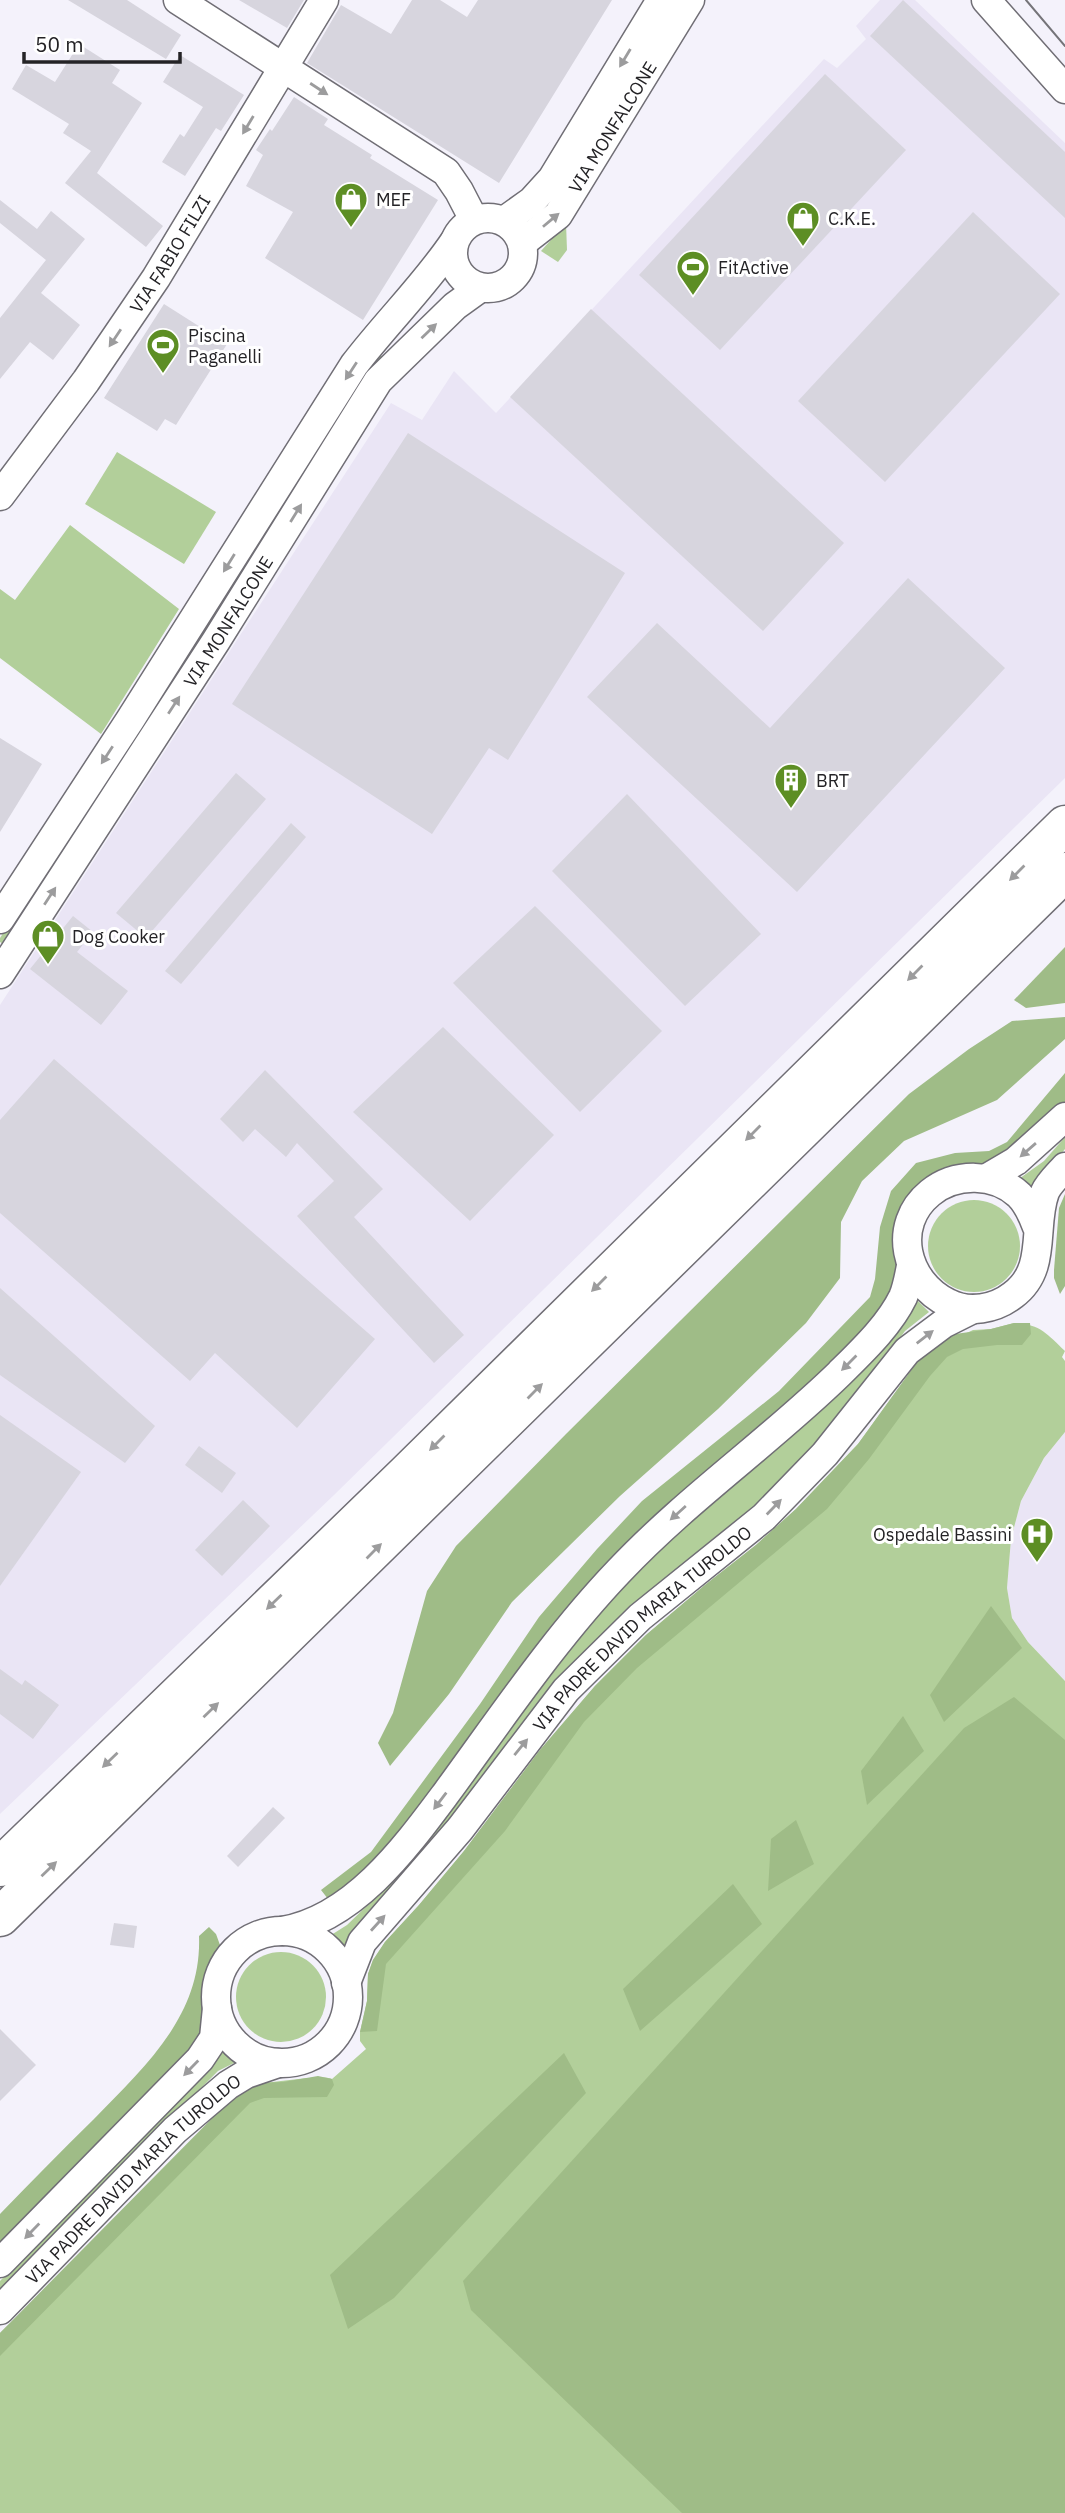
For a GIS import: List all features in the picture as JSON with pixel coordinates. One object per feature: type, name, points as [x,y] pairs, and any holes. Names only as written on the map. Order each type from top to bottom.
[{"type":"highway","points":[[0,1867],[405,1475],[1065,825]]},
{"type":"highway","points":[[0,1917],[1065,872]]},
{"type":"street","points":[[178,0],[446,172],[474,220]]},
{"type":"street","name":"VIA FABIO FILZI","points":[[0,496],[86,381],[156,278],[324,0]]},
{"type":"street","name":"VIA MONFALCONE","points":[[504,221],[532,201],[551,179],[661,0]]},
{"type":"street","name":"VIA MONFALCONE","points":[[522,243],[558,215],[690,0]]},
{"type":"street","points":[[986,0],[1065,89]]},
{"type":"street","points":[[492,218],[504,221],[517,232],[522,243],[523,258],[519,270],[511,280],[492,288],[480,288],[464,279],[457,270],[452,254],[454,242],[461,230],[474,220],[492,218]]},
{"type":"street","name":"VIA MONFALCONE","points":[[0,919],[130,720],[354,365],[378,333],[439,265],[454,242]]},
{"type":"street","name":"VIA MONFALCONE","points":[[0,974],[216,641],[378,381],[455,306],[480,288]]},
{"type":"street","points":[[987,1178],[1016,1161],[1065,1117]]},
{"type":"street","points":[[1037,1227],[1046,1189],[1065,1167]]},
{"type":"street","points":[[967,1177],[987,1178],[1004,1185],[1019,1195],[1031,1210],[1037,1227],[1039,1247],[1035,1266],[1027,1282],[1014,1295],[999,1304],[973,1309],[953,1306],[935,1297],[921,1284],[911,1266],[907,1247],[909,1227],[917,1208],[930,1193],[947,1182],[967,1177]]},
{"type":"street","name":"VIA PADRE DAVID MARIA TUROLDO","points":[[282,1931],[299,1928],[337,1909],[391,1864],[562,1637],[618,1572],[679,1511],[810,1402],[857,1355],[889,1318],[903,1296],[911,1266]]},
{"type":"street","name":"VIA PADRE DAVID MARIA TUROLDO","points":[[346,1983],[362,1942],[460,1829],[566,1690],[640,1617],[764,1517],[825,1454],[907,1351],[943,1324],[973,1309]]},
{"type":"street","points":[[270,1933],[295,1933],[318,1942],[337,1960],[346,1983],[346,2010],[334,2037],[312,2056],[298,2061],[266,2061],[243,2050],[226,2032],[217,2008],[218,1981],[230,1957],[249,1941],[270,1933]]},
{"type":"street","name":"VIA PADRE DAVID MARIA TUROLDO","points":[[0,2263],[200,2059],[214,2038],[217,2008]]},
{"type":"street","name":"VIA PADRE DAVID MARIA TUROLDO","points":[[0,2310],[175,2130],[228,2085],[246,2074],[278,2063]]},
{"type":"shaded area","points":[[880,0],[915,0],[1065,143],[1065,778],[334,1495],[0,1814],[0,1005],[391,403],[422,420],[454,371],[496,413],[824,59],[837,68],[866,39],[856,26]]},
{"type":"shaded area","name":"Ospedale Bassini","points":[[1065,1432],[1065,1681],[1028,1642],[1012,1618],[1007,1588],[1011,1539],[1021,1501],[1044,1458]]},
{"type":"green space","points":[[566,223],[567,250],[558,262],[541,251]]},
{"type":"green space","points":[[378,354],[385,358],[6,946],[0,942],[0,938]]},
{"type":"green space","points":[[117,452],[216,512],[184,564],[85,504]]},
{"type":"green space","points":[[70,525],[179,609],[101,734],[0,658],[0,589],[15,600]]},
{"type":"green space","points":[[1065,947],[1065,1003],[1026,1008],[1014,1000]]},
{"type":"green space","points":[[1065,1017],[1065,1039],[997,1100],[904,1141],[862,1181],[841,1222],[840,1278],[806,1323],[718,1409],[620,1496],[512,1602],[449,1694],[390,1766],[378,1743],[393,1713],[427,1591],[456,1546],[909,1094],[1012,1021]]},
{"type":"green space","points":[[1065,1073],[1065,1102],[1026,1144],[987,1167],[894,1238],[896,1266],[893,1286],[886,1305],[863,1332],[727,1462],[420,1812],[332,1904],[321,1890],[371,1852],[480,1704],[539,1617],[597,1549],[642,1501],[779,1391],[870,1297],[875,1279],[880,1227],[891,1191],[916,1163],[955,1153],[989,1151],[1007,1142]]},
{"type":"green space","points":[[1065,1137],[1065,1149],[1046,1172],[1033,1197],[1016,1181],[1044,1161]]},
{"type":"green space","points":[[1065,1194],[1065,1286],[1060,1294],[1054,1270],[1059,1208]]},
{"type":"green space","points":[[974,1200],[1000,1208],[1012,1220],[1020,1246],[1012,1272],[1000,1284],[974,1292],[948,1284],[936,1272],[928,1246],[936,1220],[948,1208]]},
{"type":"green space","points":[[912,1295],[929,1312],[905,1331],[856,1398],[772,1494],[610,1626],[538,1705],[453,1820],[342,1952],[328,1937],[347,1925],[377,1896],[415,1852],[540,1683],[619,1585]]},
{"type":"green space","points":[[1014,1323],[1037,1328],[1065,1351],[1062,1357],[1065,1361],[1065,1432],[1044,1458],[1021,1501],[1011,1539],[1007,1588],[1012,1618],[1028,1642],[1065,1681],[1065,2513],[0,2513],[0,2333],[258,2083],[332,2079],[366,2049],[360,2041],[360,2032],[367,2001],[368,1974],[373,1960],[385,1942],[464,1851],[540,1750],[595,1686],[646,1635],[796,1509],[858,1444],[923,1354],[973,1330]]},
{"type":"green space","points":[[1014,1323],[1030,1323],[1031,1334],[1022,1345],[963,1349],[947,1357],[827,1509],[637,1668],[584,1722],[505,1831],[386,1964],[377,2031],[360,2032],[367,2001],[368,1974],[373,1960],[385,1942],[464,1851],[540,1750],[595,1686],[646,1635],[796,1509],[858,1444],[923,1354],[955,1334]]},
{"type":"green space","points":[[991,1606],[1022,1648],[944,1722],[930,1695]]},
{"type":"green space","points":[[1014,1697],[1065,1740],[1065,2513],[682,2513],[471,2310],[463,2281],[964,1728]]},
{"type":"green space","points":[[903,1716],[924,1751],[867,1805],[861,1771]]},
{"type":"green space","points":[[796,1820],[814,1864],[768,1891],[771,1839]]},
{"type":"green space","points":[[733,1884],[762,1924],[640,2031],[623,1989]]},
{"type":"green space","points":[[209,1927],[216,1934],[220,1945],[206,1977],[201,2030],[195,2044],[0,2249],[0,2214],[132,2079],[167,2038],[191,1991],[197,1965],[199,1936]]},
{"type":"green space","points":[[272,1952],[290,1952],[306,1959],[319,1972],[326,1988],[326,2006],[319,2022],[306,2035],[290,2042],[272,2042],[256,2035],[243,2022],[236,2006],[236,1988],[243,1972],[256,1959]]},
{"type":"green space","points":[[220,2046],[228,2056],[238,2061],[218,2071],[0,2292],[0,2281],[186,2089]]},
{"type":"green space","points":[[564,2053],[586,2093],[394,2298],[348,2329],[330,2275]]},
{"type":"green space","points":[[318,2076],[332,2079],[334,2085],[327,2097],[264,2098],[250,2103],[0,2356],[0,2333],[237,2093],[258,2083]]},
{"type":"building","points":[[68,0],[127,0],[181,35],[166,59]]},
{"type":"building","points":[[239,0],[304,0],[287,28]]},
{"type":"building","points":[[412,0],[440,0],[467,17],[478,0],[612,0],[499,183],[307,63],[341,5],[391,34]]},
{"type":"building","points":[[903,0],[1065,152],[1065,218],[870,36]]},
{"type":"building","points":[[79,44],[120,70],[112,83],[142,103],[97,173],[163,226],[146,247],[65,183],[91,151],[63,133],[69,124],[12,89],[26,65],[55,82]]},
{"type":"building","points":[[180,55],[244,95],[221,131],[216,128],[185,176],[162,162],[180,134],[184,137],[203,107],[163,82]]},
{"type":"building","points":[[825,74],[906,150],[720,350],[639,275]]},
{"type":"building","name":"MEF","points":[[294,97],[328,119],[324,125],[372,155],[370,158],[438,200],[363,320],[265,258],[293,212],[246,186],[263,155],[256,150]]},
{"type":"building","points":[[0,200],[37,229],[51,211],[85,239],[41,293],[80,325],[53,360],[30,342],[0,379],[0,318],[46,260],[0,223]]},
{"type":"building","points":[[973,212],[1060,294],[885,482],[798,401]]},
{"type":"building","name":"Piscina Paganelli","points":[[164,304],[227,344],[176,425],[165,419],[157,431],[104,398]]},
{"type":"building","points":[[591,309],[844,543],[763,631],[510,397]]},
{"type":"building","points":[[408,433],[625,573],[508,760],[489,748],[432,834],[232,704]]},
{"type":"building","name":"BRT","points":[[908,578],[1005,668],[797,892],[587,697],[657,623],[770,728]]},
{"type":"building","points":[[0,738],[42,764],[0,832]]},
{"type":"building","points":[[236,773],[266,799],[146,938],[116,913]]},
{"type":"building","points":[[627,794],[761,934],[685,1006],[552,871]]},
{"type":"building","points":[[291,823],[306,837],[181,984],[165,971]]},
{"type":"building","points":[[535,906],[662,1031],[580,1112],[453,983]]},
{"type":"building","points":[[73,916],[93,932],[77,952],[128,991],[101,1025],[30,969]]},
{"type":"building","points":[[443,1027],[554,1135],[470,1221],[353,1112]]},
{"type":"building","points":[[54,1059],[375,1339],[297,1428],[215,1353],[190,1381],[0,1213],[0,1120]]},
{"type":"building","points":[[265,1070],[383,1189],[354,1217],[464,1335],[434,1363],[297,1216],[334,1181],[297,1143],[286,1157],[255,1129],[243,1142],[220,1119]]},
{"type":"building","points":[[0,1288],[155,1426],[125,1463],[0,1375]]},
{"type":"building","points":[[0,1415],[81,1472],[0,1586]]},
{"type":"building","points":[[199,1446],[236,1473],[222,1493],[185,1465]]},
{"type":"building","points":[[243,1500],[270,1526],[222,1576],[195,1550]]},
{"type":"building","points":[[0,1669],[22,1685],[25,1680],[59,1705],[33,1739],[0,1714]]},
{"type":"building","points":[[273,1807],[285,1818],[238,1867],[227,1856]]},
{"type":"building","points":[[114,1923],[137,1926],[134,1948],[110,1945]]},
{"type":"building","points":[[0,2029],[36,2065],[0,2101]]},
{"type":"tram line","points":[[1026,0],[1065,46]]},
{"type":"place","name":"MEF","points":[[351,229]]},
{"type":"place","name":"C.K.E.","points":[[803,248]]},
{"type":"place","name":"FitActive","points":[[693,297]]},
{"type":"place","name":"Piscina Paganelli","points":[[163,375]]},
{"type":"place","name":"BRT","points":[[791,810]]},
{"type":"place","name":"Dog Cooker","points":[[48,966]]},
{"type":"place","name":"Ospedale Bassini","points":[[1037,1564]]}]
